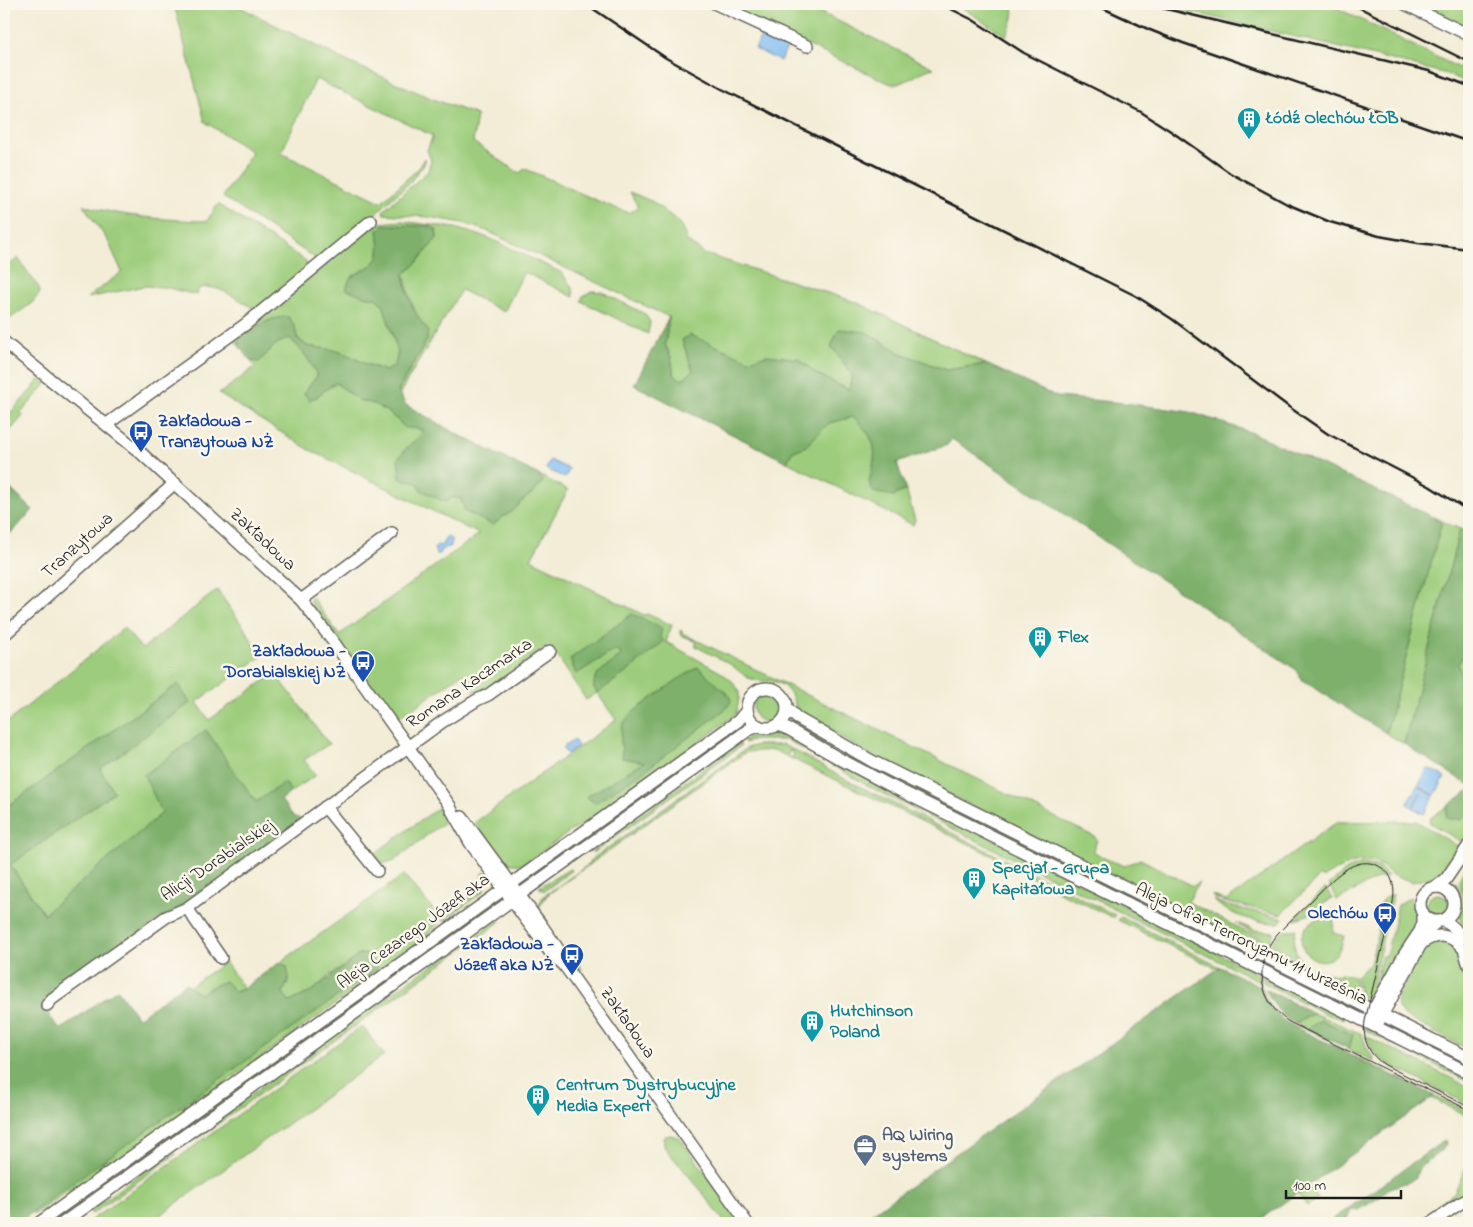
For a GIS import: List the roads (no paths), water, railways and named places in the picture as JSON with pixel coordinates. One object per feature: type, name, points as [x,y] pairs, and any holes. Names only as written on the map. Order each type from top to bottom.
[{"type":"street","points":[[716,4],[807,46]]},
{"type":"street","points":[[1405,4],[1469,36]]},
{"type":"street","points":[[108,424],[251,320],[372,220]]},
{"type":"street","name":"Zakładowa","points":[[4,342],[108,424],[175,483],[301,600],[321,625],[450,806],[454,807],[468,824],[516,897],[554,943],[564,966],[747,1223]]},
{"type":"street","name":"Tranzytowa","points":[[4,635],[175,483]]},
{"type":"street","points":[[301,600],[392,533]]},
{"type":"street","name":"Romana Kaczmarka","points":[[408,746],[442,722],[488,695],[550,651]]},
{"type":"street","points":[[763,688],[779,692],[784,697],[787,708],[786,716],[778,726],[770,728],[759,726],[750,719],[747,710],[750,697],[754,692],[763,688]]},
{"type":"street","name":"Aleja Ofiar Terroryzmu 11 Września","points":[[787,708],[797,718],[872,761],[1469,1058]]},
{"type":"street","name":"Aleja Cezarego Józefiaka","points":[[39,1223],[738,720],[747,710]]},
{"type":"street","name":"Aleja Cezarego Józefiaka","points":[[63,1223],[748,730],[759,726]]},
{"type":"street","name":"Aleja Ofiar Terroryzmu 11 Września","points":[[778,726],[790,730],[891,786],[1469,1073]]},
{"type":"street","name":"Alicji Dorabialskiej","points":[[48,1005],[52,999],[166,917],[186,908],[408,746]]},
{"type":"street","points":[[325,807],[377,871]]},
{"type":"street","points":[[1467,946],[1458,931],[1451,924],[1431,920],[1420,908],[1422,896],[1446,879],[1469,846]]},
{"type":"street","points":[[1469,846],[1451,891],[1456,916],[1467,946],[1469,965]]},
{"type":"street","points":[[1371,1024],[1421,944],[1426,932],[1452,913],[1453,901],[1448,891],[1436,887]]},
{"type":"street","points":[[186,908],[221,958]]},
{"type":"street","points":[[1378,1013],[1404,954],[1420,931],[1423,913]]},
{"type":"street","points":[[1421,944],[1431,938],[1443,936],[1467,946]]},
{"type":"street","points":[[98,1181],[106,1192]]},
{"type":"street","points":[[1431,1223],[1469,1199]]},
{"type":"water","points":[[763,32],[789,44],[780,61],[755,49]]},
{"type":"water","points":[[550,460],[569,469],[565,478],[546,469]]},
{"type":"water","points":[[447,536],[452,540],[451,546],[442,550],[440,554],[436,554],[434,548],[437,545],[441,546]]},
{"type":"water","points":[[574,740],[578,746],[567,754],[562,748]]},
{"type":"water","points":[[1428,768],[1445,777],[1435,795],[1418,786]]},
{"type":"water","points":[[1417,786],[1434,796],[1424,814],[1413,808],[1421,792],[1412,807],[1407,804]]},
{"type":"tram line","points":[[1469,1107],[1385,1065],[1375,1057],[1368,1046],[1364,1028],[1365,1021],[1393,902],[1394,888],[1389,875],[1382,868],[1372,863],[1353,865],[1327,884],[1277,934],[1269,945],[1262,969],[1265,993],[1279,1014],[1289,1022],[1469,1110]]},
{"type":"railway","points":[[586,4],[666,58],[722,89],[1136,296],[1172,319],[1328,434],[1429,486],[1469,511]]},
{"type":"railway","points":[[941,4],[973,20],[1024,53],[1141,112],[1230,173],[1287,204],[1330,222],[1379,236],[1469,249]]},
{"type":"railway","points":[[1094,4],[1183,43],[1469,142]]},
{"type":"railway","points":[[1145,4],[1429,71],[1469,86]]},
{"type":"railway","points":[[1352,4],[1469,62]]},
{"type":"place","name":"Łódź Olechów ŁOB","points":[[1249,140]]},
{"type":"place","name":"Zakładowa - Tranzytowa NŻ","points":[[141,453]]},
{"type":"place","name":"Flex","points":[[1040,659]]},
{"type":"place","name":"Zakładowa - Dorabialskiej NŻ","points":[[363,683]]},
{"type":"place","name":"Specjał - Grupa Kapitałowa","points":[[974,900]]},
{"type":"place","name":"Olechów","points":[[1385,935]]},
{"type":"place","name":"Zakładowa - Józefiaka NŻ","points":[[572,976]]},
{"type":"place","name":"Hutchinson Poland","points":[[812,1043]]},
{"type":"place","name":"Centrum Dystrybucyjne Media Expert","points":[[538,1117]]},
{"type":"place","name":"AQ Wiring systems","points":[[865,1167]]}]
